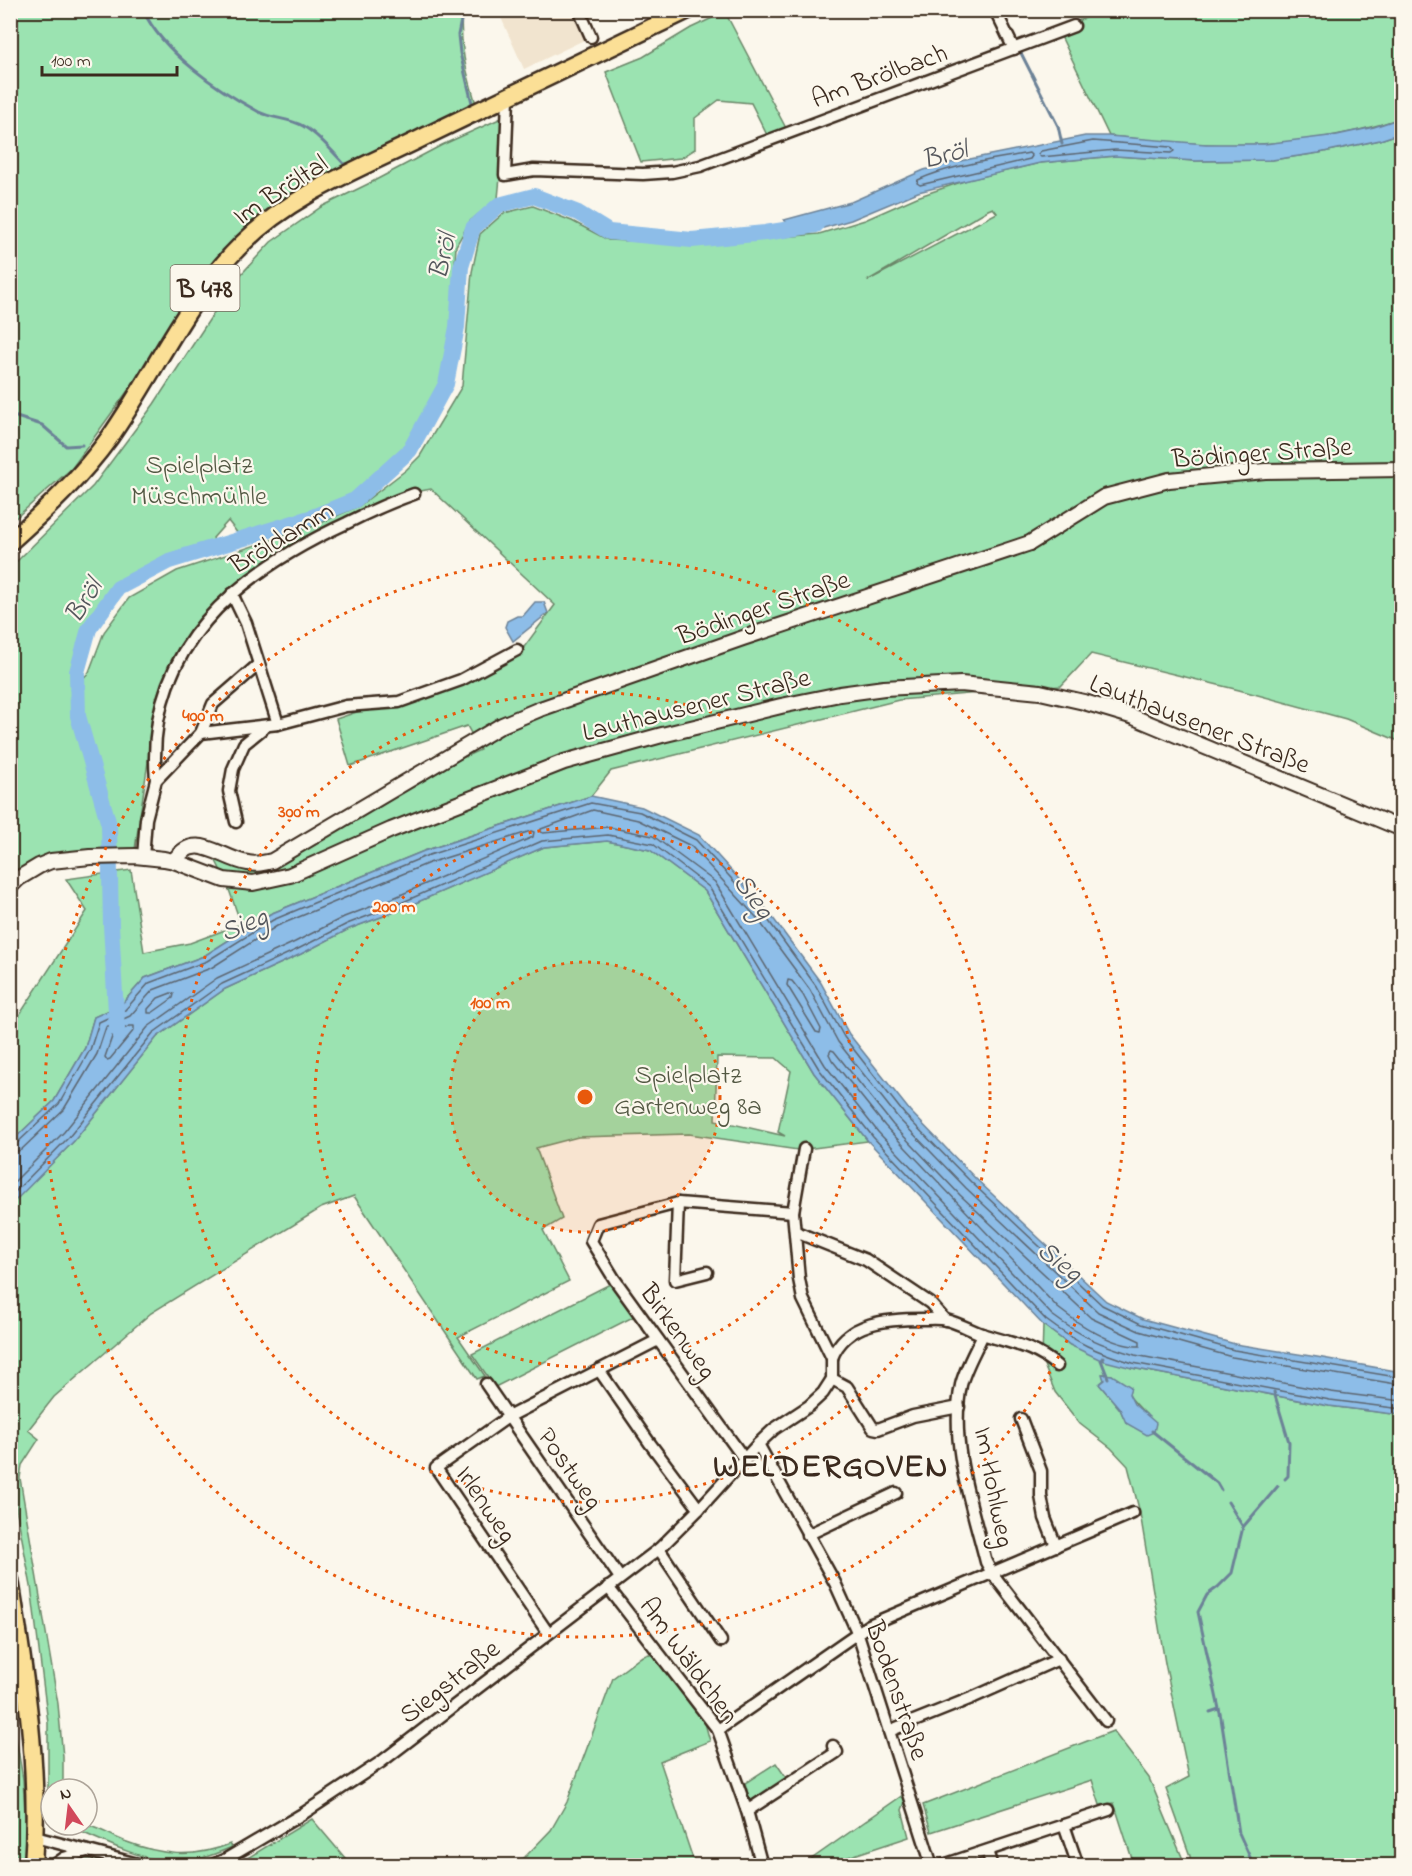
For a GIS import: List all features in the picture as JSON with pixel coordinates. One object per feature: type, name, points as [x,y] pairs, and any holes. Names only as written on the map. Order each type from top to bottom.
[{"type":"main road","name":"Im Bröltal","points":[[10,542],[81,475],[111,436],[215,274],[242,243],[265,223],[307,196],[688,10]]},
{"type":"main road","points":[[10,1580],[27,1706],[33,1776],[35,1837],[33,1866]]},
{"type":"street","points":[[579,10],[591,37]]},
{"type":"street","points":[[994,10],[1014,49]]},
{"type":"street","name":"Am Brölbach","points":[[508,98],[506,175],[534,170],[643,174],[672,172],[700,166],[1074,26]]},
{"type":"street","name":"Bödinger Straße","points":[[174,861],[179,853],[189,847],[199,846],[246,863],[260,864],[272,861],[502,725],[743,638],[1030,543],[1104,497],[1169,480],[1264,471],[1401,469]]},
{"type":"street","name":"Bröldamm","points":[[156,780],[154,763],[158,726],[166,687],[184,653],[208,617],[232,594],[273,562],[315,538],[414,494]]},
{"type":"street","points":[[232,594],[246,623],[278,724]]},
{"type":"street","points":[[201,734],[232,728],[278,724],[346,706],[399,702],[461,680],[517,650]]},
{"type":"street","points":[[139,857],[156,780],[201,734],[213,704],[259,664]]},
{"type":"street","name":"Lauthausener Straße","points":[[10,887],[19,878],[51,861],[90,856],[139,857],[174,861],[224,880],[253,884],[290,875],[391,830],[564,762],[790,704],[884,688],[961,684],[1040,692],[1131,716],[1401,829]]},
{"type":"street","points":[[236,822],[228,791],[233,769],[244,744],[266,726]]},
{"type":"street","points":[[804,1149],[793,1212],[796,1253],[803,1299],[832,1358]]},
{"type":"street","points":[[707,1272],[675,1280],[678,1203],[793,1212]]},
{"type":"street","name":"Birkenweg","points":[[678,1203],[598,1224],[591,1240],[615,1280],[745,1460]]},
{"type":"street","points":[[796,1232],[866,1260],[930,1303],[945,1320]]},
{"type":"street","points":[[959,1407],[913,1416],[878,1429],[873,1428],[847,1387],[832,1379],[832,1358],[838,1344],[862,1328],[887,1319],[945,1320],[1036,1351],[1057,1366]]},
{"type":"street","name":"Im Hohlweg","points":[[983,1334],[962,1383],[958,1422],[964,1479],[986,1562],[992,1573],[1106,1721]]},
{"type":"street","name":"Irlenweg","points":[[548,1633],[436,1468],[507,1417],[658,1340]]},
{"type":"street","points":[[599,1370],[699,1509]]},
{"type":"street","name":"Siegstraße","points":[[210,1866],[294,1819],[381,1762],[659,1549],[758,1444],[774,1429],[809,1406],[823,1393],[832,1379]]},
{"type":"street","name":"Postweg","points":[[486,1384],[620,1578]]},
{"type":"street","points":[[1021,1419],[1041,1471],[1041,1496],[1045,1518],[1056,1546]]},
{"type":"street","name":"Bodenstraße","points":[[758,1444],[835,1584],[858,1634],[932,1866]]},
{"type":"street","points":[[807,1535],[896,1493]]},
{"type":"street","points":[[718,1730],[869,1625],[1133,1513]]},
{"type":"street","points":[[659,1549],[721,1641]]},
{"type":"street","name":"Am Wäldchen","points":[[608,1587],[718,1730],[747,1811],[762,1866]]},
{"type":"street","points":[[889,1731],[975,1697],[1059,1659]]},
{"type":"street","points":[[747,1811],[837,1752],[833,1746]]},
{"type":"street","points":[[940,1866],[1108,1810]]},
{"type":"street","points":[[1064,1825],[1078,1866]]},
{"type":"street","points":[[35,1837],[145,1866]]},
{"type":"street","points":[[53,1866],[64,1858],[87,1850]]},
{"type":"street","points":[[987,1851],[993,1866]]},
{"type":"shaded area","points":[[498,11],[573,11],[586,39],[524,69]]},
{"type":"green space","points":[[11,11],[462,11],[464,58],[476,104],[306,184],[255,219],[214,262],[129,389],[72,468],[11,522]]},
{"type":"green space","points":[[1105,11],[1401,11],[1401,118],[1330,136],[1280,143],[1206,144],[1109,136],[1057,28]]},
{"type":"green space","points":[[725,12],[787,130],[768,137],[751,103],[719,100],[695,118],[695,149],[681,158],[641,162],[606,72],[643,57],[691,28]]},
{"type":"green space","name":"Spielplatz Müschmühle","points":[[506,116],[498,198],[470,221],[456,246],[451,329],[442,384],[408,446],[354,496],[239,535],[228,521],[213,538],[215,543],[170,556],[117,586],[85,626],[73,671],[71,692],[89,672],[104,632],[129,598],[177,571],[314,526],[359,506],[406,470],[420,456],[462,386],[472,272],[480,234],[504,213],[533,206],[572,221],[608,240],[691,244],[819,234],[865,220],[917,197],[967,180],[1040,163],[1115,156],[1196,161],[1272,160],[1319,153],[1380,140],[1401,133],[1401,742],[1346,719],[1091,654],[1061,686],[899,700],[611,771],[591,796],[424,851],[270,914],[204,956],[145,978],[121,1005],[94,1017],[85,1048],[54,1101],[11,1142],[11,1028],[87,911],[66,879],[131,870],[144,952],[190,943],[241,924],[226,881],[215,859],[247,871],[268,872],[460,759],[480,750],[467,726],[350,766],[336,719],[519,654],[555,605],[431,489],[410,493],[318,533],[207,615],[155,715],[135,849],[89,849],[45,859],[11,882],[11,567],[93,486],[154,404],[234,282],[271,242],[321,207],[442,145]],"holes":[[[993,208],[997,213],[867,281],[988,210]]]},
{"type":"green space","name":"Spielplatz Gartenweg 8a","points":[[607,841],[650,850],[705,891],[814,1073],[868,1141],[798,1150],[689,1134],[578,1137],[536,1148],[562,1219],[543,1230],[569,1281],[458,1337],[485,1376],[477,1379],[354,1196],[321,1208],[151,1313],[54,1397],[28,1430],[39,1439],[22,1465],[20,1478],[58,1704],[63,1757],[63,1777],[48,1777],[48,1723],[31,1586],[11,1481],[10,1205],[74,1141],[157,1037],[225,989],[349,929],[397,911],[544,847]],"holes":[[[717,1057],[776,1058],[791,1071],[778,1132],[785,1136],[715,1120]]]},
{"type":"green space","points":[[612,1283],[635,1316],[495,1387],[472,1354]]},
{"type":"green space","points":[[1043,1325],[1070,1345],[1132,1368],[1329,1406],[1401,1415],[1401,1865],[1191,1865],[1190,1856],[1166,1789],[1189,1777],[1165,1663],[1140,1513],[1128,1466],[1111,1448],[1080,1424],[1055,1392],[1042,1360]],"holes":[[[1103,1374],[1112,1375],[1137,1405],[1146,1414],[1123,1416],[1100,1385],[1104,1380]]]},
{"type":"green space","points":[[649,1654],[654,1656],[705,1723],[710,1741],[660,1761],[695,1865],[512,1865],[526,1856],[551,1830],[567,1802],[613,1678],[641,1657]]},
{"type":"green space","points":[[11,1708],[23,1779],[26,1832],[24,1865],[15,1865]]},
{"type":"green space","points":[[1113,1731],[1149,1778],[1182,1857],[1183,1865],[1134,1865],[1114,1803],[1100,1805],[1092,1780],[931,1832],[923,1805]]},
{"type":"green space","points":[[776,1763],[787,1779],[750,1802],[745,1783]]},
{"type":"green space","points":[[903,1795],[905,1802],[902,1810],[909,1837],[824,1865],[803,1865]]},
{"type":"green space","points":[[312,1819],[351,1865],[236,1865]]},
{"type":"green space","points":[[99,1830],[138,1846],[164,1852],[203,1852],[230,1844],[232,1847],[196,1860],[175,1863],[133,1853],[92,1837],[99,1837]]},
{"type":"green space","points":[[88,1860],[115,1865],[65,1866],[69,1862]]},
{"type":"water","points":[[1401,118],[1401,133],[1380,140],[1319,153],[1272,160],[1196,161],[1115,156],[1040,163],[918,192],[851,220],[803,234],[784,220],[851,202],[924,170],[1085,136],[1206,144],[1264,144],[1337,135]]},
{"type":"water","points":[[535,602],[544,602],[548,613],[513,641],[505,627],[507,621],[523,616]]},
{"type":"water","name":"Sieg","points":[[591,796],[642,807],[699,835],[767,910],[821,983],[849,1034],[910,1111],[975,1178],[1106,1301],[1143,1319],[1235,1344],[1401,1372],[1401,1415],[1329,1406],[1132,1368],[1101,1360],[1070,1345],[1043,1325],[868,1141],[814,1073],[705,891],[650,850],[607,841],[544,847],[397,911],[349,929],[225,989],[157,1037],[74,1141],[11,1205],[11,1142],[54,1101],[85,1048],[94,1017],[121,1005],[145,978],[204,956],[270,914],[424,851]]},
{"type":"water","points":[[1102,1374],[1112,1375],[1131,1387],[1129,1394],[1134,1404],[1156,1423],[1154,1432],[1147,1435],[1126,1423],[1120,1409],[1099,1384],[1104,1380]]},
{"type":"waterway","points":[[143,10],[164,41],[193,69],[226,93],[259,112],[303,126],[326,144],[346,166]]},
{"type":"waterway","points":[[463,10],[458,35],[472,103]]},
{"type":"waterway","points":[[1021,53],[1058,126],[1062,144]]},
{"type":"waterway","name":"Bröl","points":[[117,1029],[111,925],[109,825],[78,716],[77,672],[89,629],[118,588],[169,561],[310,518],[355,500],[410,450],[446,384],[457,327],[461,267],[473,228],[499,205],[534,196],[578,213],[609,232],[692,240],[765,233],[816,225]]},
{"type":"waterway","points":[[10,415],[42,425],[66,446],[82,445]]},
{"type":"waterway","points":[[1103,1357],[1101,1360],[1108,1378]]},
{"type":"waterway","points":[[1274,1392],[1289,1442],[1288,1476],[1285,1479]]},
{"type":"waterway","points":[[1152,1431],[1217,1483],[1221,1490]]},
{"type":"waterway","points":[[1243,1527],[1278,1486]]},
{"type":"waterway","points":[[1228,1502],[1243,1527],[1232,1573],[1207,1595],[1198,1612],[1221,1718],[1239,1833],[1254,1866]]},
{"type":"waterway","points":[[1210,1712],[1219,1709]]},
{"type":"district","name":"WELDERGOVEN","points":[[831,1464]]}]
